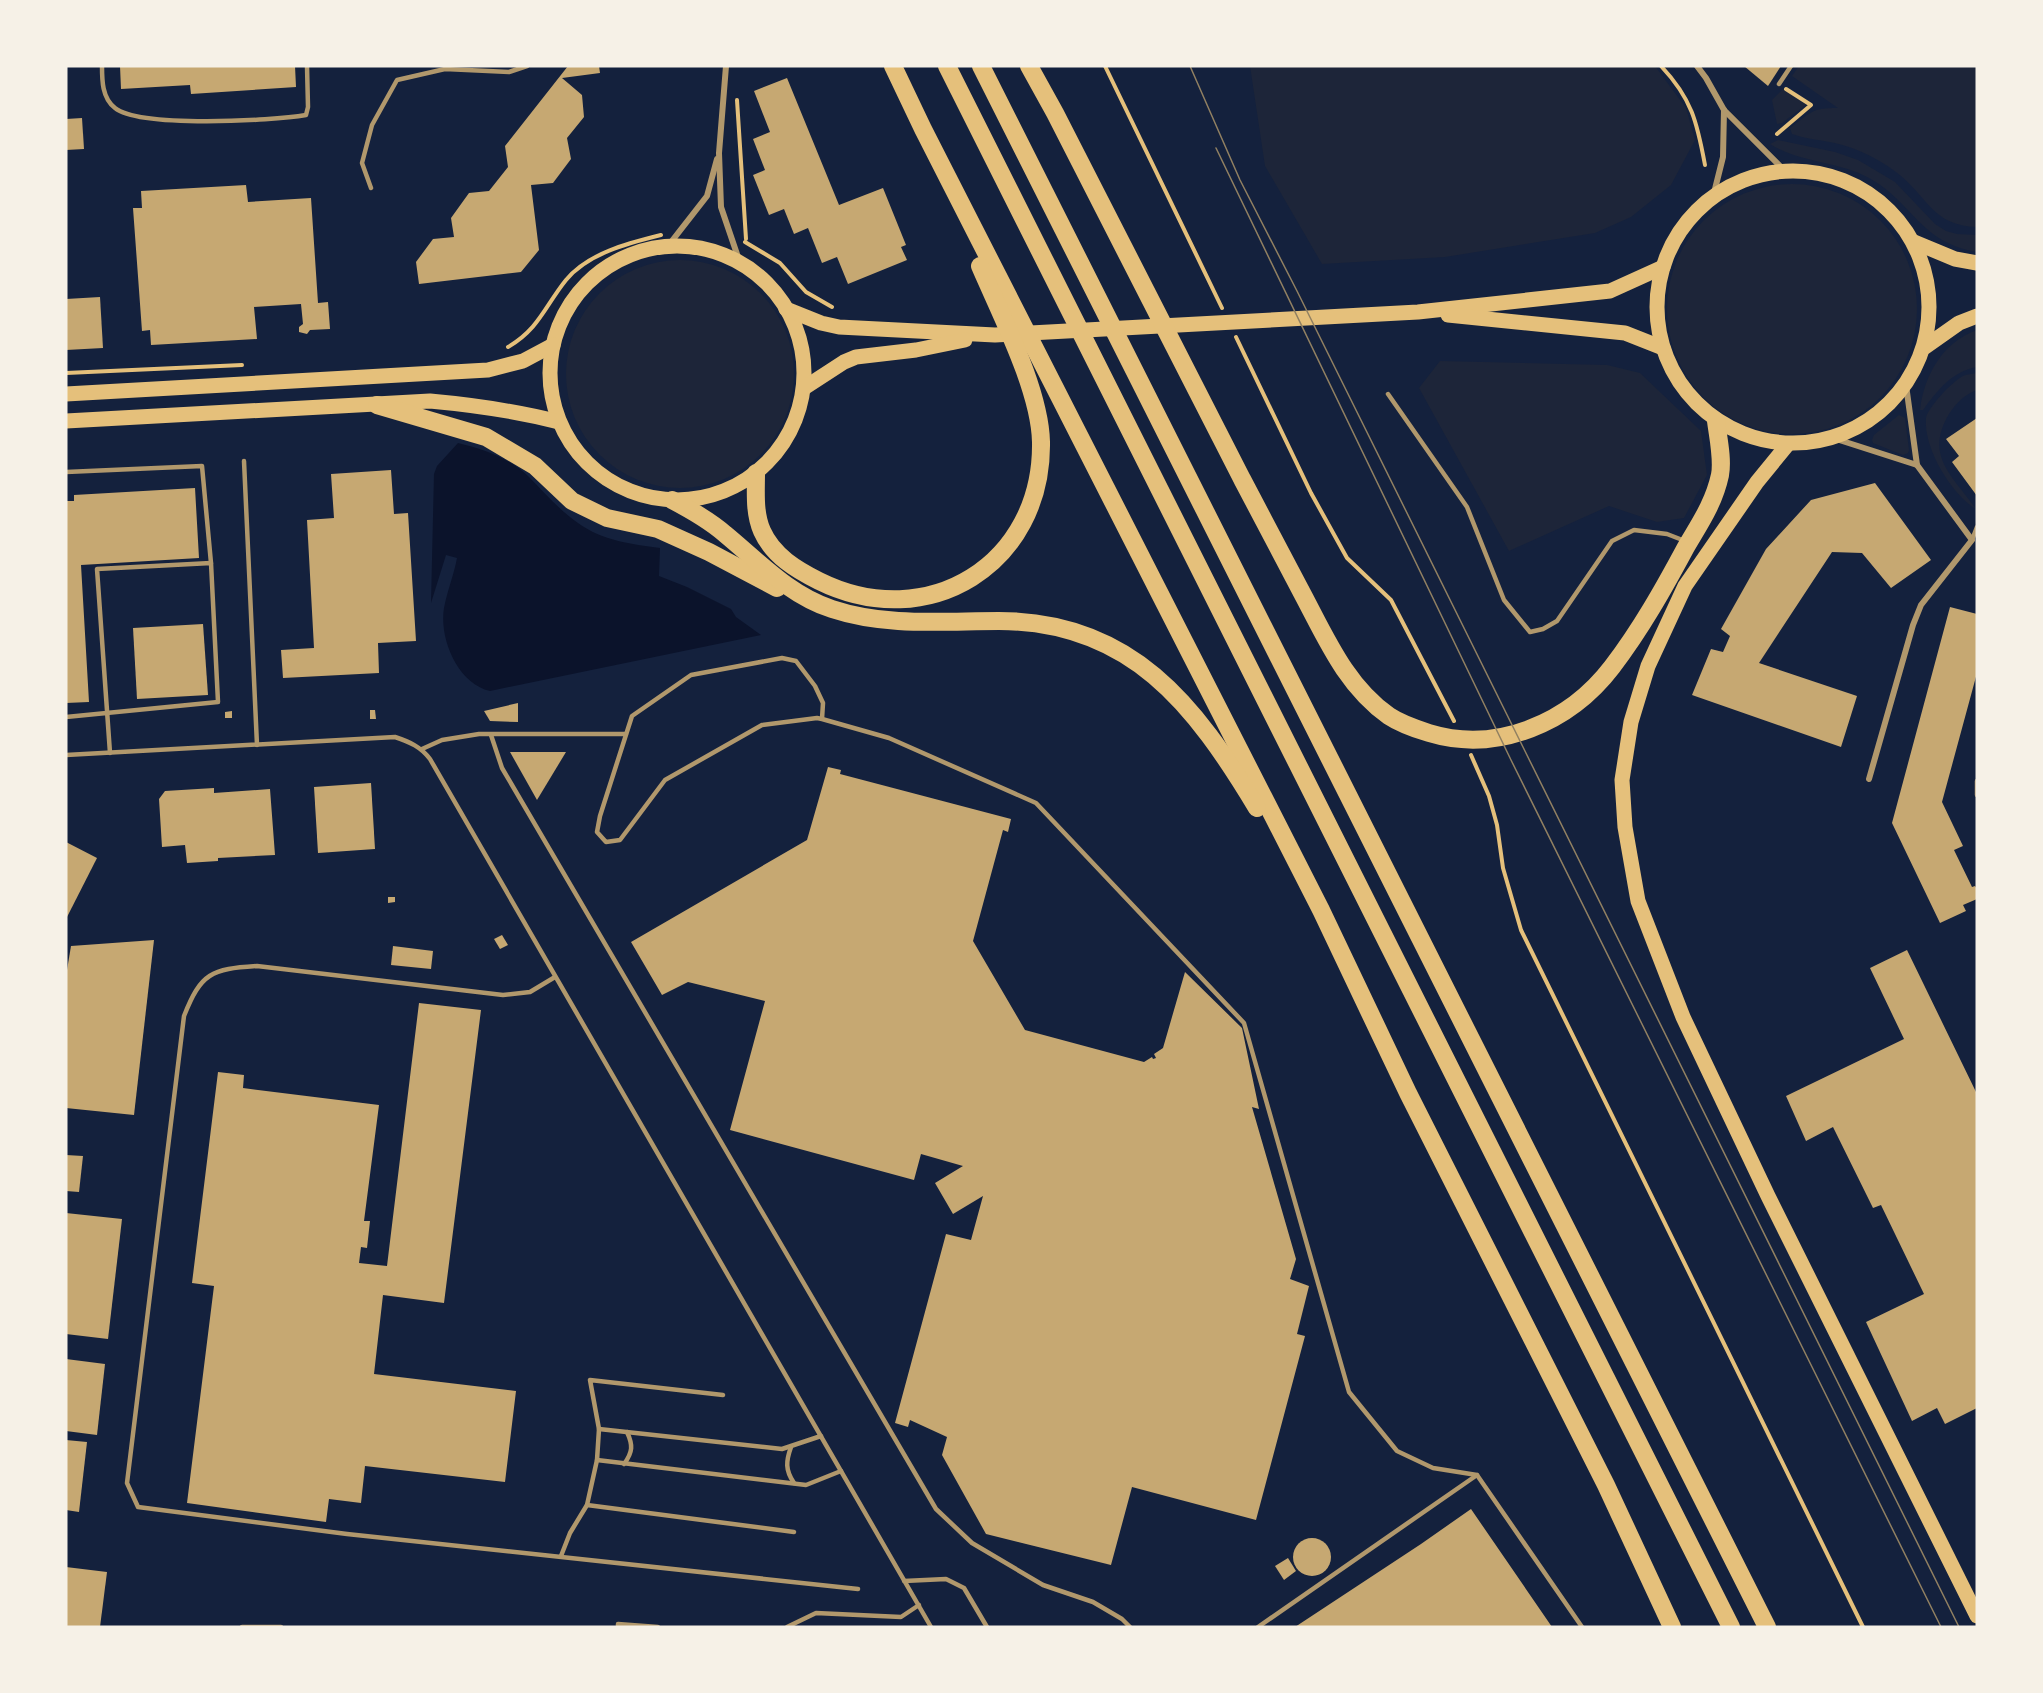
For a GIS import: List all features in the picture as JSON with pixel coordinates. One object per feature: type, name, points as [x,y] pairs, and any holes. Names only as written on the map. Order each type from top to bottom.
[{"type":"highway","points":[[893,66],[1321,910],[1408,1093],[1606,1485],[1672,1627]]},
{"type":"highway","points":[[947,66],[1731,1627]]},
{"type":"highway","points":[[981,66],[1767,1627]]},
{"type":"highway","points":[[1029,66],[1338,662],[1354,683],[1391,717],[1415,729],[1441,737],[1479,740],[1506,736],[1536,727],[1561,715],[1602,680],[1660,597],[1710,508],[1720,472],[1716,421]]},
{"type":"highway","points":[[756,473],[758,517],[762,532],[773,548],[789,565],[807,575],[843,593],[864,598],[900,601],[922,598],[958,585],[988,566],[1001,554],[1031,506],[1040,470],[1041,440],[1037,410],[1018,357],[923,129]]},
{"type":"highway","points":[[377,405],[486,437],[535,466],[572,501],[607,518],[658,530],[709,552],[768,585],[814,602],[850,614],[900,622],[1002,621],[1046,625],[1094,639],[1147,669],[1168,687],[1191,712],[1256,807],[1408,1093]]},
{"type":"highway","points":[[672,500],[706,519],[765,570],[814,602]]},
{"type":"main road","points":[[1785,171],[1822,174],[1850,183],[1878,200],[1898,219],[1914,242],[1924,268],[1930,295],[1925,347],[1906,385],[1890,404],[1870,420],[1833,438],[1788,444],[1756,438],[1716,421],[1694,400],[1681,385],[1663,348],[1658,328],[1657,307],[1662,267],[1683,227],[1696,211],[1733,185],[1756,176],[1785,171]]},
{"type":"main road","points":[[667,240],[720,254],[740,263],[764,280],[786,309],[799,339],[804,388],[797,418],[778,450],[756,473],[730,488],[710,495],[691,499],[654,498],[613,483],[590,466],[576,449],[559,422],[553,402],[550,381],[553,345],[560,323],[571,304],[596,276],[613,264],[667,240]]},
{"type":"main road","points":[[1914,242],[1955,259],[1977,263]]},
{"type":"main road","points":[[786,309],[821,323],[839,327],[995,335],[1418,312],[1610,291],[1662,267]]},
{"type":"main road","points":[[1418,312],[1625,333],[1663,348]]},
{"type":"main road","points":[[1925,347],[1959,323],[1977,316]]},
{"type":"main road","points":[[804,388],[844,362],[856,357],[916,350],[995,335]]},
{"type":"main road","points":[[66,394],[488,370],[523,361],[553,345]]},
{"type":"main road","points":[[66,421],[430,401],[512,410],[559,422]]},
{"type":"main road","points":[[1788,444],[1756,482],[1685,586],[1648,666],[1631,722],[1622,780],[1625,828],[1638,900],[1683,1017],[1977,1616]]},
{"type":"street","points":[[726,66],[719,153],[721,207],[740,263]]},
{"type":"street","points":[[1697,66],[1724,110],[1785,171]]},
{"type":"street","points":[[1713,197],[1723,157],[1724,110]]},
{"type":"street","points":[[667,240],[707,196],[719,153]]},
{"type":"street","points":[[1906,385],[1917,465],[1977,547]]},
{"type":"street","points":[[1833,438],[1917,465]]},
{"type":"street","points":[[1869,779],[1913,625],[1928,596],[1972,540]]},
{"type":"lane","points":[[102,66],[102,86],[113,107],[129,116],[209,122],[306,115],[308,107],[307,66]]},
{"type":"lane","points":[[371,188],[362,164],[372,125],[397,80],[445,69],[509,72],[527,66]]},
{"type":"lane","points":[[1779,84],[1791,66]]},
{"type":"lane","points":[[1388,394],[1467,507],[1504,600],[1530,632],[1543,629],[1557,621],[1612,541],[1634,530],[1667,534],[1689,543]]},
{"type":"lane","points":[[244,460],[258,745]]},
{"type":"lane","points":[[66,471],[202,466],[211,563],[218,702],[66,717]]},
{"type":"lane","points":[[1972,540],[1977,527]]},
{"type":"lane","points":[[110,753],[97,569],[211,563]]},
{"type":"lane","points":[[822,719],[823,703],[815,686],[796,661],[782,658],[691,675],[632,716],[597,832],[606,842],[620,840],[665,780],[762,725],[816,718],[889,738],[1036,803],[1244,1023],[1349,1392],[1397,1451],[1433,1468],[1477,1475],[1582,1627]]},
{"type":"lane","points":[[422,749],[442,740],[491,735],[626,734]]},
{"type":"lane","points":[[491,735],[502,768],[936,1509],[972,1543],[1043,1585],[1093,1602],[1122,1618],[1128,1626]]},
{"type":"lane","points":[[66,755],[395,737],[422,749],[931,1627]]},
{"type":"lane","points":[[1977,781],[1977,795]]},
{"type":"lane","points":[[555,977],[530,992],[503,995],[257,966],[229,968],[205,977],[194,991],[184,1016],[127,1483],[138,1507],[347,1534],[858,1589]]},
{"type":"lane","points":[[561,1556],[570,1533],[587,1505],[597,1460],[599,1429],[590,1380],[723,1395]]},
{"type":"lane","points":[[599,1429],[782,1449],[821,1436]]},
{"type":"lane","points":[[624,1464],[629,1457],[632,1445],[627,1432]]},
{"type":"lane","points":[[791,1446],[787,1470],[794,1483]]},
{"type":"lane","points":[[597,1460],[806,1485],[841,1471]]},
{"type":"lane","points":[[1258,1627],[1477,1475]]},
{"type":"lane","points":[[587,1505],[794,1532]]},
{"type":"lane","points":[[904,1581],[946,1579],[964,1588],[987,1627]]},
{"type":"lane","points":[[787,1627],[816,1613],[901,1617],[919,1605]]},
{"type":"lane","points":[[618,1627],[618,1624],[658,1627]]},
{"type":"lane","points":[[242,1627],[281,1627]]},
{"type":"path","points":[[1105,66],[1223,311]]},
{"type":"path","points":[[1661,66],[1678,84],[1694,114],[1705,165]]},
{"type":"path","points":[[1777,134],[1811,105],[1779,84]]},
{"type":"path","points":[[737,90],[747,243]]},
{"type":"path","points":[[727,228],[780,263],[806,292],[834,309]]},
{"type":"path","points":[[506,348],[524,337],[544,314],[567,278],[590,260],[630,243],[667,240]]},
{"type":"path","points":[[1234,332],[1311,493],[1347,558],[1391,600],[1456,725]]},
{"type":"path","points":[[66,373],[246,365]]},
{"type":"path","points":[[1466,745],[1490,796],[1503,868],[1521,930],[1863,1627]]},
{"type":"shaded area","points":[[1250,66],[1655,66],[1686,108],[1695,140],[1671,185],[1631,217],[1595,233],[1445,257],[1322,264],[1265,166]]},
{"type":"shaded area","points":[[1799,66],[1977,66],[1977,227],[1962,225],[1940,215],[1907,181],[1871,156],[1843,145],[1792,134],[1790,128],[1811,112],[1838,108],[1792,76]]},
{"type":"shaded area","points":[[1783,89],[1806,105],[1782,123],[1777,124],[1772,100]]},
{"type":"shaded area","points":[[1778,140],[1835,152],[1858,160],[1895,182],[1935,224],[1946,231],[1977,235],[1977,252],[1942,240],[1918,221],[1897,199],[1869,178],[1845,168],[1794,155],[1770,144]]},
{"type":"shaded area","points":[[1792,184],[1816,187],[1840,194],[1861,205],[1880,221],[1896,240],[1907,261],[1914,285],[1917,309],[1914,333],[1907,357],[1896,378],[1880,397],[1861,413],[1840,424],[1816,431],[1792,434],[1768,431],[1744,424],[1723,413],[1704,397],[1688,378],[1677,357],[1670,333],[1667,309],[1670,285],[1677,261],[1688,240],[1704,221],[1723,205],[1744,194],[1768,187]]},
{"type":"shaded area","points":[[669,260],[691,260],[724,268],[761,293],[786,330],[794,363],[792,396],[786,418],[761,455],[724,480],[691,488],[669,488],[636,480],[599,455],[574,418],[566,385],[566,363],[574,330],[599,293],[636,268]]},
{"type":"shaded area","points":[[1977,330],[1977,367],[1952,378],[1923,410],[1920,410],[1926,384],[1937,361],[1954,343]]},
{"type":"shaded area","points":[[1440,361],[1607,365],[1640,373],[1701,431],[1707,475],[1684,518],[1657,522],[1609,506],[1509,551],[1419,388]]},
{"type":"shaded area","points":[[1977,373],[1977,390],[1965,396],[1949,414],[1939,442],[1944,465],[1976,509],[1958,493],[1941,469],[1929,443],[1926,418],[1936,401],[1953,383],[1963,376]]},
{"type":"shaded area","points":[[1899,415],[1905,418],[1909,450],[1903,455],[1873,443],[1872,440],[1874,435]]},
{"type":"shaded area","points":[[458,443],[486,451],[513,464],[564,512],[597,534],[618,541],[660,548],[659,576],[731,609],[736,617],[761,635],[490,691],[478,686],[468,679],[453,658],[444,632],[444,608],[457,558],[446,555],[431,603],[434,474],[437,466]]},
{"type":"building","points":[[120,66],[295,66],[296,87],[191,94],[190,85],[121,89]]},
{"type":"building","points":[[568,66],[599,66],[600,73],[562,78],[582,95],[584,117],[567,138],[571,159],[553,183],[531,185],[539,250],[521,272],[419,284],[416,262],[433,239],[454,237],[451,218],[469,193],[489,191],[508,167],[505,146]]},
{"type":"building","points":[[1744,66],[1781,66],[1768,86]]},
{"type":"building","points":[[787,78],[839,205],[883,188],[906,245],[901,247],[907,260],[848,284],[837,257],[822,263],[808,228],[794,234],[784,209],[769,215],[753,175],[765,170],[753,139],[770,132],[754,91]]},
{"type":"building","points":[[82,118],[84,149],[66,150],[66,119]]},
{"type":"building","points":[[246,185],[248,202],[311,198],[318,303],[328,302],[330,329],[310,330],[307,334],[299,332],[299,327],[303,324],[301,304],[254,307],[257,339],[151,345],[150,330],[142,331],[133,208],[142,208],[141,191]]},
{"type":"building","points":[[100,297],[103,348],[66,350],[66,299]]},
{"type":"building","points":[[1977,418],[1977,496],[1952,462],[1959,456],[1946,439]]},
{"type":"building","points":[[391,470],[394,514],[408,513],[416,641],[378,643],[379,673],[283,678],[281,650],[314,648],[307,520],[334,518],[331,474]]},
{"type":"building","points":[[1875,483],[1931,560],[1891,588],[1862,553],[1832,552],[1759,663],[1857,696],[1841,747],[1692,695],[1711,649],[1723,652],[1730,636],[1721,629],[1766,549],[1811,500]]},
{"type":"building","points":[[195,488],[199,558],[81,565],[89,702],[66,703],[66,501],[74,501],[74,495]]},
{"type":"building","points":[[1950,607],[1977,614],[1977,673],[1942,802],[1963,846],[1954,850],[1972,887],[1975,886],[1977,889],[1977,899],[1963,905],[1966,911],[1940,923],[1892,823]]},
{"type":"building","points":[[203,624],[208,695],[137,699],[133,628]]},
{"type":"building","points":[[518,703],[518,722],[490,721],[484,711]]},
{"type":"building","points":[[370,710],[375,710],[376,719],[370,719]]},
{"type":"building","points":[[232,711],[232,718],[225,718],[225,712]]},
{"type":"building","points":[[510,752],[566,752],[537,800]]},
{"type":"building","points":[[828,767],[841,770],[840,774],[1011,819],[1008,832],[1003,830],[973,941],[1025,1030],[1144,1062],[1152,1057],[1156,1058],[1154,1054],[1163,1048],[1185,972],[1242,1028],[1259,1109],[1252,1107],[1296,1259],[1290,1279],[1309,1286],[1297,1334],[1305,1336],[1256,1520],[1132,1487],[1111,1565],[986,1534],[942,1455],[947,1437],[910,1420],[908,1427],[895,1423],[946,1234],[971,1240],[983,1196],[953,1214],[935,1183],[963,1166],[921,1154],[914,1180],[730,1130],[765,1001],[688,982],[662,995],[631,942],[807,840]]},
{"type":"building","points":[[371,783],[375,849],[318,853],[314,787]]},
{"type":"building","points":[[214,788],[214,793],[270,789],[275,855],[218,858],[218,861],[187,863],[185,845],[162,847],[159,799],[165,791]]},
{"type":"building","points":[[66,842],[97,858],[66,919]]},
{"type":"building","points":[[388,897],[395,897],[395,902],[388,903]]},
{"type":"building","points":[[502,935],[508,945],[500,949],[494,939]]},
{"type":"building","points":[[154,940],[134,1115],[66,1108],[66,976],[71,946]]},
{"type":"building","points":[[393,946],[433,951],[431,969],[391,965]]},
{"type":"building","points":[[1907,950],[1977,1094],[1977,1408],[1945,1424],[1937,1408],[1912,1421],[1866,1322],[1924,1294],[1881,1205],[1873,1208],[1833,1127],[1806,1141],[1786,1096],[1904,1039],[1870,968]]},
{"type":"building","points":[[419,1003],[481,1010],[444,1303],[383,1295],[374,1374],[516,1391],[505,1482],[365,1466],[361,1503],[329,1499],[326,1522],[187,1503],[214,1286],[192,1283],[218,1072],[244,1075],[243,1088],[379,1105],[364,1221],[370,1221],[367,1248],[361,1247],[359,1263],[387,1266]]},
{"type":"building","points":[[66,1155],[83,1156],[79,1192],[66,1191]]},
{"type":"building","points":[[66,1213],[122,1219],[108,1339],[66,1334]]},
{"type":"building","points":[[66,1359],[105,1364],[97,1435],[66,1431]]},
{"type":"building","points":[[66,1440],[87,1442],[79,1512],[66,1510]]},
{"type":"building","points":[[1471,1509],[1552,1627],[1295,1627],[1421,1544]]},
{"type":"building","points":[[1312,1538],[1325,1544],[1331,1557],[1325,1570],[1312,1576],[1299,1570],[1293,1557],[1299,1544]]},
{"type":"building","points":[[1288,1558],[1296,1571],[1284,1580],[1275,1566]]},
{"type":"building","points":[[66,1567],[107,1572],[100,1627],[66,1627]]},
{"type":"tram line","points":[[1190,66],[1240,180],[1959,1627]]},
{"type":"tram line","points":[[1216,148],[1511,760],[1941,1627]]}]
